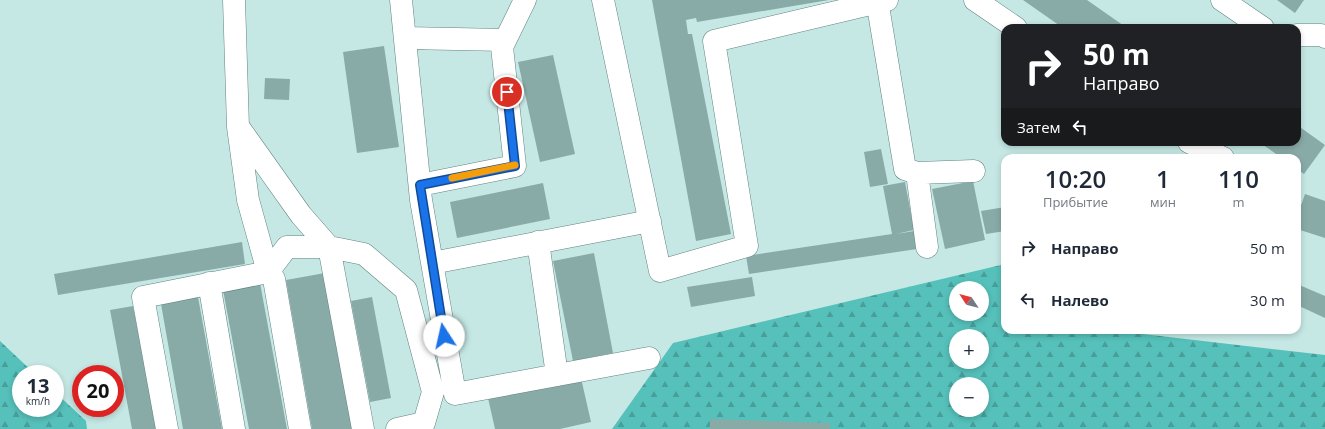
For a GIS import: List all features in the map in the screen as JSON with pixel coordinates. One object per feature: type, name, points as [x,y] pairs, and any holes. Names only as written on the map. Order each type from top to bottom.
[{"type":"lane","points":[[234,0],[238,127],[248,200],[268,272],[274,279],[300,429]]},
{"type":"lane","points":[[401,0],[420,185],[455,394]]},
{"type":"lane","points":[[420,185],[515,166],[502,47],[525,0]]},
{"type":"lane","points":[[603,0],[660,271],[747,246],[714,42],[881,0],[905,169],[916,173],[974,171]]},
{"type":"lane","points":[[975,0],[1010,24]]},
{"type":"lane","points":[[1222,0],[1258,24]]},
{"type":"lane","points":[[1301,35],[1321,35],[1325,37]]},
{"type":"lane","points":[[405,38],[505,40]]},
{"type":"lane","points":[[238,127],[302,214],[329,247],[364,429]]},
{"type":"lane","points":[[1198,146],[1214,154]]},
{"type":"lane","points":[[916,173],[928,247]]},
{"type":"lane","points":[[432,263],[650,221]]},
{"type":"lane","points":[[538,242],[556,375]]},
{"type":"lane","points":[[167,429],[143,297],[268,272],[287,247],[329,247],[364,254],[406,290],[434,392],[424,423],[397,429]]},
{"type":"lane","points":[[209,283],[234,429]]},
{"type":"lane","points":[[431,400],[455,394],[649,358]]},
{"type":"green space","points":[[1001,265],[1001,334],[1143,334],[1325,355],[1325,429],[612,429],[673,343]]},
{"type":"green space","points":[[0,341],[25,365],[12,365],[12,417],[64,417],[64,400],[72,408],[72,417],[82,417],[86,421],[87,429],[0,429]]},
{"type":"building","points":[[652,0],[829,0],[697,22],[696,18],[686,20],[688,34],[692,34],[731,234],[696,241]]},
{"type":"building","points":[[1023,0],[1087,0],[1121,24],[1057,24]]},
{"type":"building","points":[[1277,0],[1304,0],[1295,13]]},
{"type":"building","points":[[384,46],[399,147],[357,153],[343,52]]},
{"type":"building","points":[[553,55],[575,154],[540,162],[518,62]]},
{"type":"building","points":[[265,78],[290,79],[289,100],[264,99]]},
{"type":"building","points":[[1301,128],[1325,145],[1304,174],[1301,172],[1301,154],[1276,154],[1265,146],[1301,146]]},
{"type":"building","points":[[881,149],[888,184],[870,187],[864,152]]},
{"type":"building","points":[[973,181],[985,240],[945,249],[932,189]]},
{"type":"building","points":[[905,182],[914,230],[896,234],[914,231],[917,249],[749,274],[746,256],[892,234],[883,186]]},
{"type":"building","points":[[543,183],[550,219],[457,238],[450,202]]},
{"type":"building","points":[[1305,194],[1325,201],[1325,238],[1301,230],[1301,206]]},
{"type":"building","points":[[1001,208],[1001,232],[986,234],[981,211]]},
{"type":"building","points":[[242,242],[245,264],[58,295],[54,274]]},
{"type":"building","points":[[594,253],[613,353],[573,361],[553,261]]},
{"type":"building","points":[[325,273],[353,429],[312,429],[286,280]]},
{"type":"building","points":[[752,277],[755,296],[691,307],[687,287]]},
{"type":"building","points":[[260,283],[287,429],[249,429],[223,290]]},
{"type":"building","points":[[1301,286],[1325,296],[1325,318],[1301,307]]},
{"type":"building","points":[[198,297],[222,429],[183,429],[161,304]]},
{"type":"building","points":[[372,297],[391,398],[370,402],[351,301]]},
{"type":"building","points":[[133,306],[157,429],[132,429],[124,386],[124,365],[120,365],[110,310]]},
{"type":"building","points":[[581,378],[591,422],[560,429],[495,429],[488,398]]},
{"type":"building","points":[[710,419],[830,423],[830,429],[710,429]]},
{"type":"slow traffic","points":[[452,178],[515,165]]},
{"type":"route","points":[[444,336],[421,200],[420,185],[515,166],[507,92]]}]
